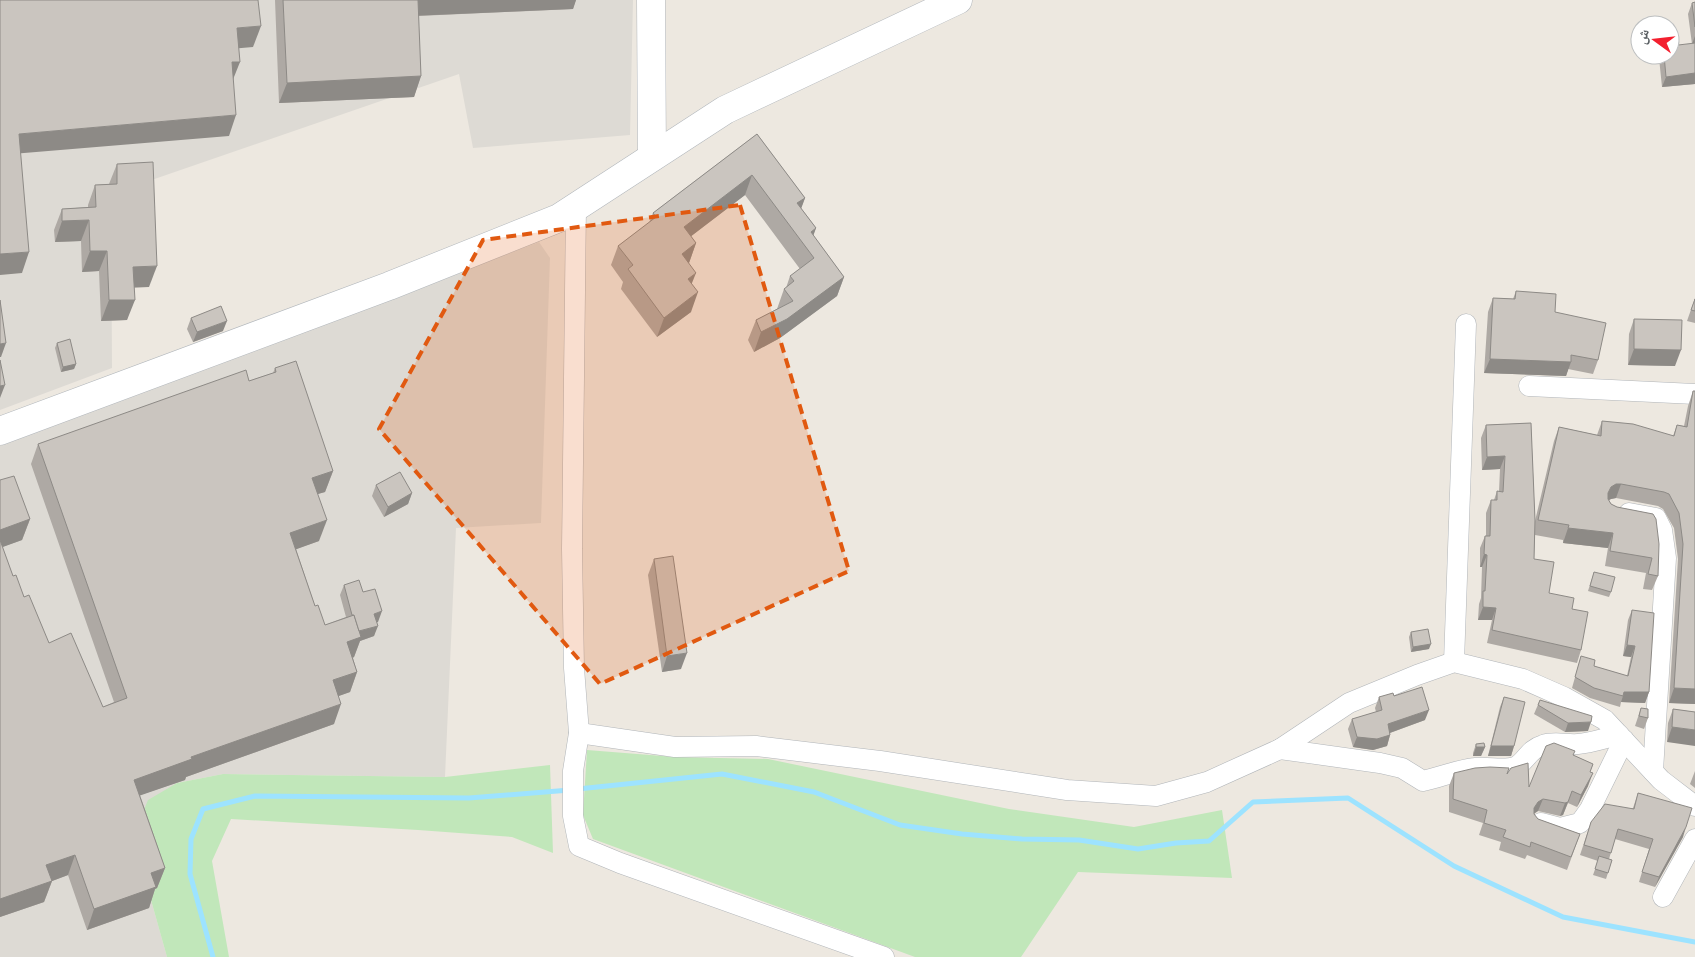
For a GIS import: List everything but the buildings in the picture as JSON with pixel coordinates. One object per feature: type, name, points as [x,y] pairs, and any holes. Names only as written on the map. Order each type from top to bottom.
[{"type":"street","points":[[652,0],[652,157]]},
{"type":"street","points":[[0,432],[389,286],[559,218],[725,110],[958,0]]},
{"type":"street","points":[[576,206],[572,549],[574,668],[579,733],[573,771],[573,816],[579,846],[620,863],[884,957]]},
{"type":"street","points":[[1454,662],[1466,324]]},
{"type":"street","points":[[1529,386],[1695,394]]},
{"type":"street","points":[[1614,510],[1656,518],[1662,530],[1666,558],[1653,771]]},
{"type":"street","points":[[579,733],[675,747],[765,748],[880,761],[1067,790],[1156,796],[1207,782],[1280,749],[1349,703],[1454,662],[1523,679],[1564,697],[1605,720],[1661,780],[1695,806]]},
{"type":"street","points":[[1280,749],[1380,763],[1402,768],[1423,781],[1454,771],[1478,768],[1507,769],[1518,765],[1530,752],[1542,745],[1551,743],[1580,744],[1621,738]]},
{"type":"street","points":[[1541,823],[1560,828],[1580,823],[1590,809],[1621,738]]},
{"type":"street","points":[[1663,897],[1695,839]]},
{"type":"highlighted area","points":[[740,205],[849,571],[600,684],[379,429],[483,240]]},
{"type":"shaded area","points":[[0,0],[633,0],[630,135],[473,148],[459,74],[111,194],[112,368],[0,410]]},
{"type":"shaded area","points":[[539,242],[550,258],[541,523],[456,528],[445,777],[223,774],[177,783],[133,836],[167,957],[0,957],[0,446]]},
{"type":"green space","points":[[587,750],[675,757],[768,759],[1009,809],[1134,827],[1222,810],[1232,878],[1078,872],[1021,957],[915,957],[593,839],[583,815]]},
{"type":"green space","points":[[550,765],[553,853],[512,837],[231,819],[212,861],[229,957],[167,957],[133,836],[148,800],[177,783],[223,774],[445,777]]},
{"type":"waterway","points":[[578,789],[722,774],[814,792],[900,825],[962,834],[1022,839],[1079,840],[1138,849],[1176,843],[1209,841],[1253,802],[1348,798],[1454,866],[1563,917],[1695,942]]},
{"type":"waterway","points":[[213,957],[190,874],[191,839],[203,809],[255,796],[469,798],[570,790]]}]
